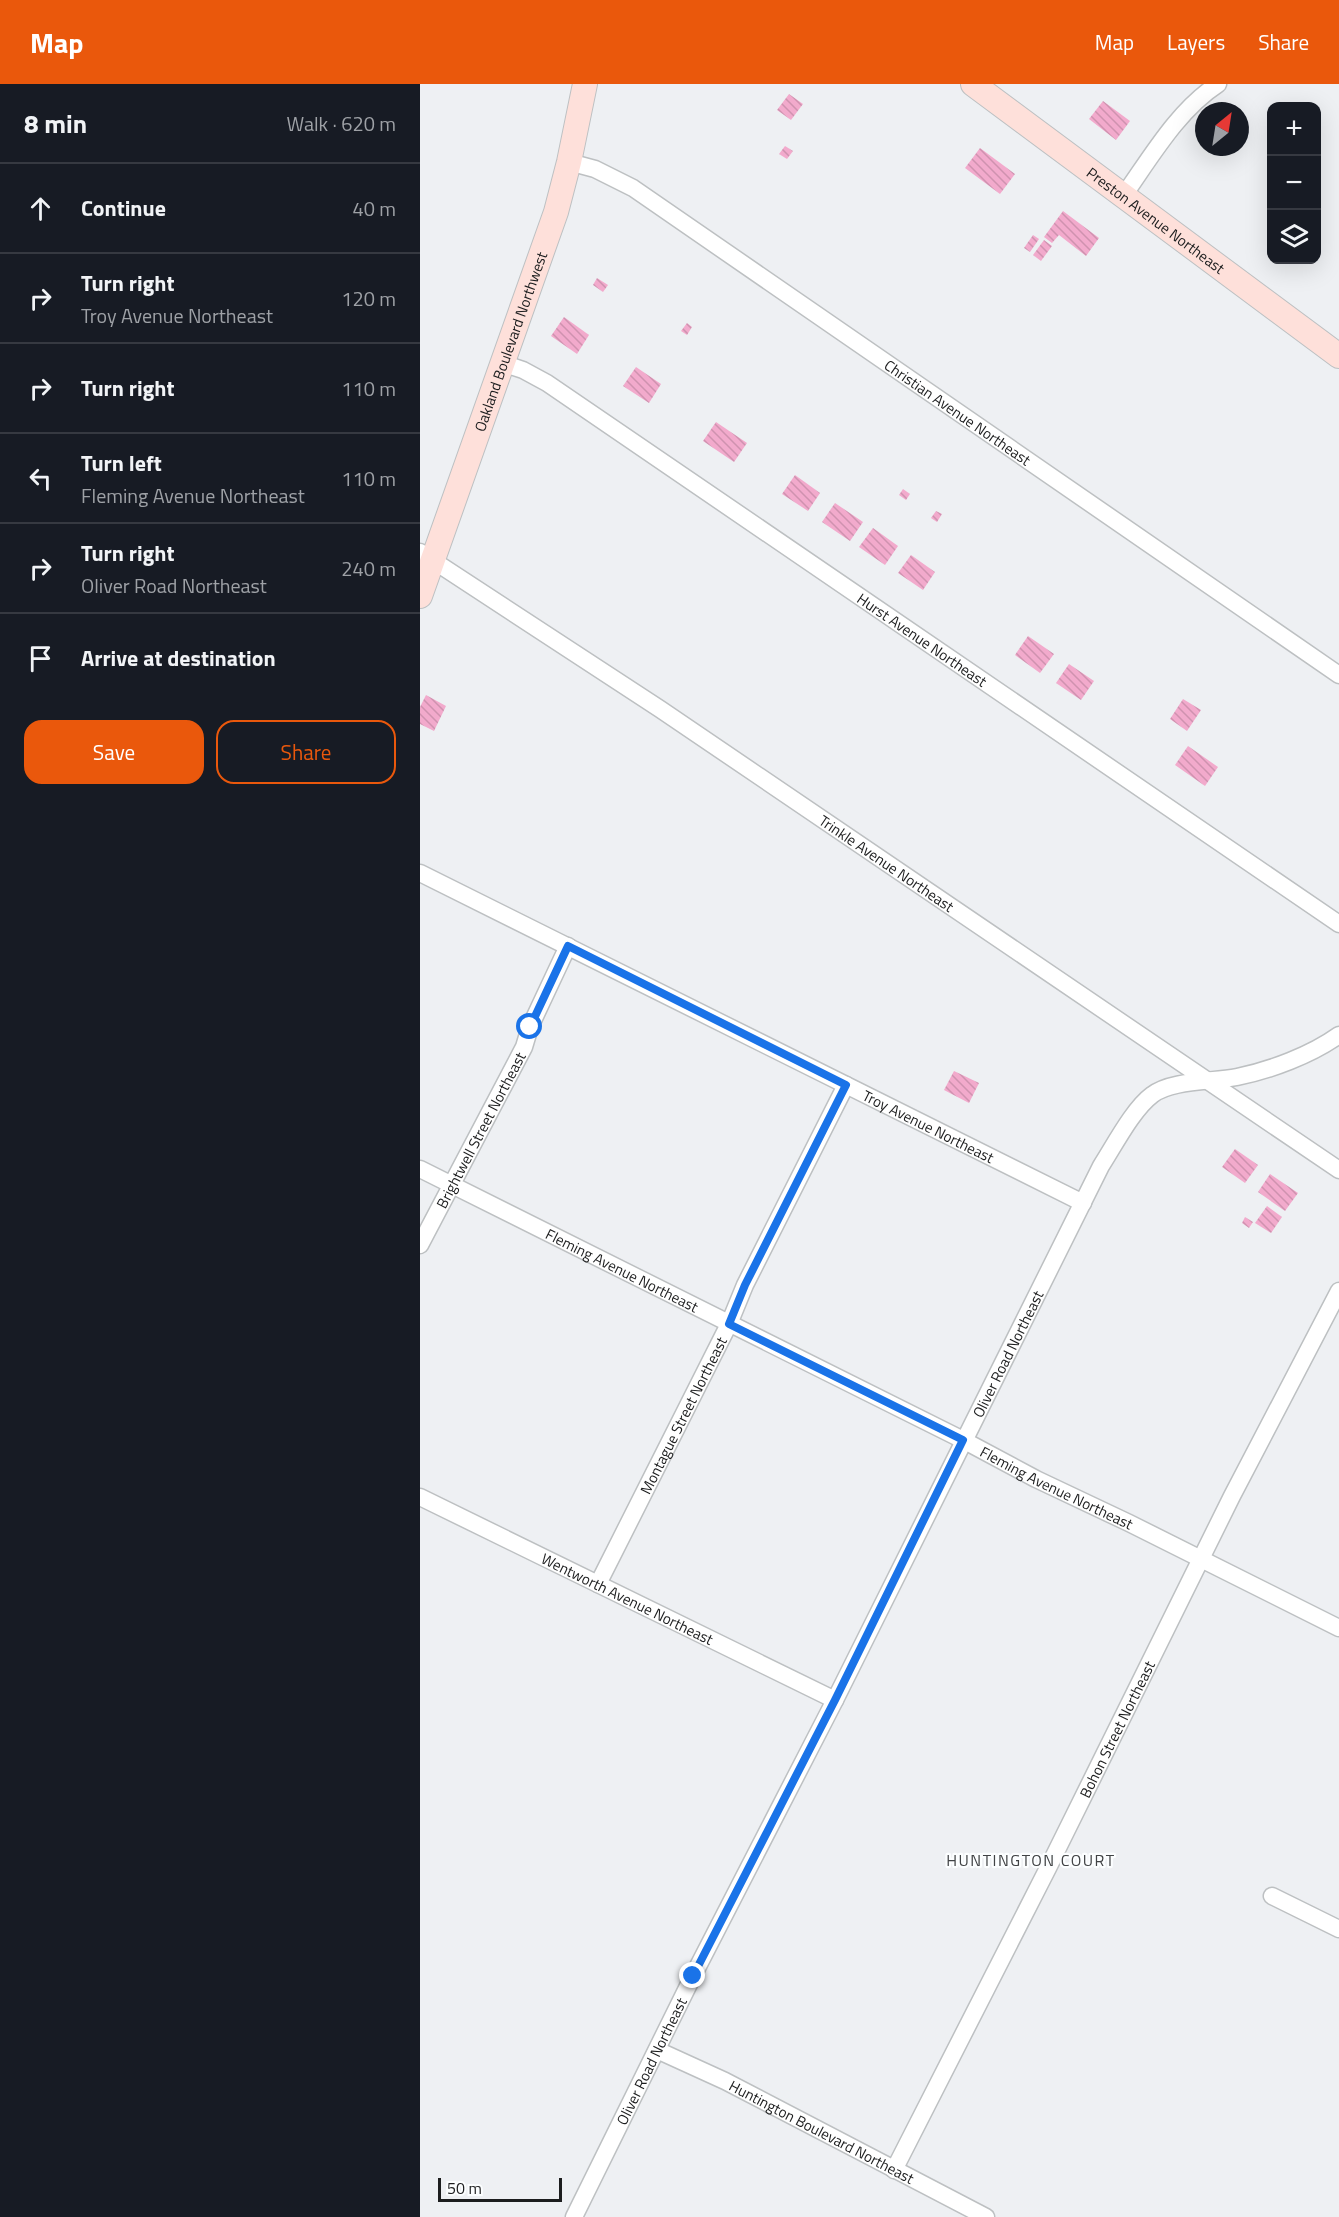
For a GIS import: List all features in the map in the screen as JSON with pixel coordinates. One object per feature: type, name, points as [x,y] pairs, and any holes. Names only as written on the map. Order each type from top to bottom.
[{"type":"street","name":"Oakland Boulevard Northwest","points":[[420,596],[426,556],[502,363],[549,232],[569,162],[585,84]]},
{"type":"street","name":"Preston Avenue Northeast","points":[[973,84],[1339,356]]},
{"type":"street","points":[[1124,195],[1157,148],[1191,107],[1218,84]]},
{"type":"street","name":"Christian Avenue Northeast","points":[[569,162],[595,169],[633,188],[1339,675]]},
{"type":"street","name":"Hurst Avenue Northeast","points":[[502,363],[547,383],[1339,924]]},
{"type":"street","name":"Trinkle Avenue Northeast","points":[[426,556],[660,709],[1339,1170]]},
{"type":"street","name":"Troy Avenue Northeast","points":[[420,873],[1083,1203]]},
{"type":"street","name":"Brightwell Street Northeast","points":[[420,1245],[524,1047],[530,1027],[568,946]]},
{"type":"street","name":"Oliver Road Northeast","points":[[574,2217],[835,1700],[963,1440],[1083,1203],[1119,1138],[1151,1095],[1171,1085],[1239,1077],[1280,1064],[1319,1047],[1339,1035]]},
{"type":"street","name":"Montague Street Northeast","points":[[598,1584],[846,1085]]},
{"type":"street","name":"Fleming Avenue Northeast","points":[[420,1169],[963,1440],[1035,1479],[1339,1628]]},
{"type":"street","name":"Bohon Street Northeast","points":[[894,2170],[1048,1868],[1232,1496],[1339,1291]]},
{"type":"street","name":"Wentworth Avenue Northeast","points":[[420,1497],[835,1700]]},
{"type":"street","points":[[1272,1896],[1339,1929]]},
{"type":"street","name":"Huntington Boulevard Northeast","points":[[657,2050],[725,2081],[986,2217]]},
{"type":"building","points":[[789,94],[803,104],[791,120],[777,110]]},
{"type":"building","points":[[1103,101],[1130,121],[1116,140],[1089,119]]},
{"type":"building","points":[[785,146],[793,151],[787,159],[779,154]]},
{"type":"building","points":[[980,148],[1015,174],[1000,194],[965,168]]},
{"type":"building","points":[[1063,211],[1099,238],[1086,256],[1059,235],[1052,243],[1044,237]]},
{"type":"building","points":[[1033,235],[1039,239],[1030,252],[1024,248]]},
{"type":"building","points":[[1044,240],[1052,246],[1041,261],[1033,255]]},
{"type":"building","points":[[597,278],[608,285],[603,292],[593,285]]},
{"type":"building","points":[[564,317],[589,335],[577,354],[551,336]]},
{"type":"building","points":[[687,323],[692,327],[687,335],[681,331]]},
{"type":"building","points":[[636,367],[661,384],[649,403],[623,386]]},
{"type":"building","points":[[716,422],[747,443],[734,462],[703,441]]},
{"type":"building","points":[[795,475],[820,493],[808,511],[782,494]]},
{"type":"building","points":[[903,489],[910,494],[906,500],[899,495]]},
{"type":"building","points":[[835,503],[863,522],[850,541],[822,522]]},
{"type":"building","points":[[936,511],[942,514],[937,522],[931,518]]},
{"type":"building","points":[[873,528],[898,546],[885,565],[859,547]]},
{"type":"building","points":[[911,555],[935,572],[923,590],[898,573]]},
{"type":"building","points":[[1028,636],[1054,654],[1040,673],[1015,655]]},
{"type":"building","points":[[1069,664],[1094,681],[1081,700],[1056,683]]},
{"type":"building","points":[[426,695],[446,706],[434,731],[420,724],[420,707]]},
{"type":"building","points":[[1183,699],[1201,710],[1187,731],[1170,719]]},
{"type":"building","points":[[1188,746],[1218,767],[1205,786],[1175,765]]},
{"type":"building","points":[[954,1071],[979,1083],[969,1103],[944,1090]]},
{"type":"building","points":[[1235,1149],[1258,1165],[1245,1183],[1222,1167]]},
{"type":"building","points":[[1270,1174],[1298,1193],[1285,1211],[1258,1192]]},
{"type":"building","points":[[1267,1206],[1282,1217],[1271,1233],[1255,1223]]},
{"type":"building","points":[[1245,1217],[1253,1222],[1249,1228],[1242,1223]]},
{"type":"district","name":"HUNTINGTON COURT","points":[[1031,1860]]},
{"type":"route","points":[[530,1027],[568,946],[846,1085],[745,1285],[729,1324],[963,1440],[835,1700],[693,1976]]}]
